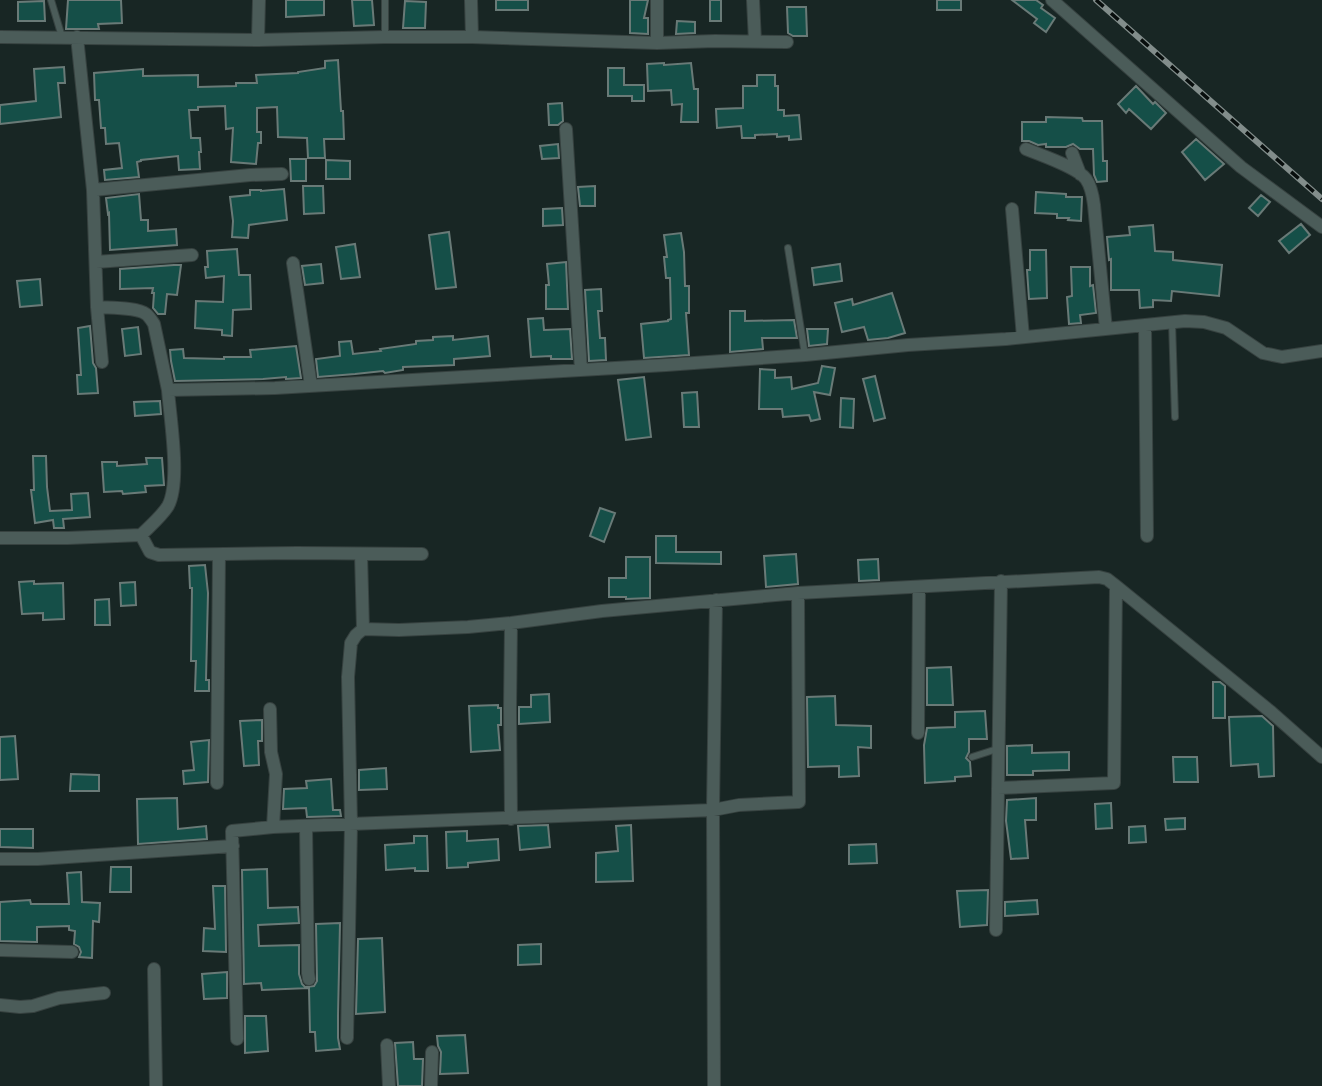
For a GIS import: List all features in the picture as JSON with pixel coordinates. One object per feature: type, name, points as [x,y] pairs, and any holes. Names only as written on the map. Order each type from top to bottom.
[{"type":"street","points":[[258,40],[259,0]]},
{"type":"street","points":[[471,0],[471,37]]},
{"type":"street","points":[[657,0],[657,43]]},
{"type":"street","points":[[753,0],[755,41]]},
{"type":"street","points":[[1052,0],[1241,167],[1322,228]]},
{"type":"street","points":[[0,37],[258,40],[471,37],[657,43],[787,42]]},
{"type":"street","points":[[77,37],[93,190],[97,307],[102,362]]},
{"type":"street","points":[[566,129],[581,370]]},
{"type":"street","points":[[1026,149],[1078,171],[1087,179],[1094,205],[1106,329]]},
{"type":"street","points":[[1072,153],[1087,189],[1094,217],[1106,329]]},
{"type":"street","points":[[93,190],[282,174]]},
{"type":"street","points":[[1012,209],[1023,337]]},
{"type":"street","points":[[96,262],[192,255]]},
{"type":"street","points":[[293,263],[311,386]]},
{"type":"street","points":[[0,538],[141,535],[167,506],[174,488],[174,458],[168,390],[154,324],[148,315],[141,312],[97,307]]},
{"type":"street","points":[[168,390],[275,388],[805,355],[1172,322],[1204,322],[1226,328],[1263,353],[1282,357],[1322,351]]},
{"type":"street","points":[[1145,324],[1147,536]]},
{"type":"street","points":[[141,535],[146,547],[153,554],[422,554]]},
{"type":"street","points":[[361,554],[363,629]]},
{"type":"street","points":[[217,783],[219,555]]},
{"type":"street","points":[[347,1038],[351,824],[349,654],[353,639],[363,629],[511,623],[602,611],[798,593],[1099,577],[1116,586],[1322,757]]},
{"type":"street","points":[[996,930],[1001,581]]},
{"type":"street","points":[[998,788],[1114,783],[1116,586]]},
{"type":"street","points":[[918,733],[919,588]]},
{"type":"street","points":[[237,1039],[232,831],[274,827],[713,810],[799,802],[798,593]]},
{"type":"street","points":[[714,1086],[713,810],[716,600]]},
{"type":"street","points":[[511,623],[511,819]]},
{"type":"street","points":[[270,709],[271,752],[276,774],[274,827]]},
{"type":"street","points":[[306,827],[309,979]]},
{"type":"street","points":[[0,859],[38,859],[233,846]]},
{"type":"street","points":[[0,950],[72,952]]},
{"type":"street","points":[[154,969],[156,1086]]},
{"type":"street","points":[[0,1005],[33,1006],[59,998],[104,993]]},
{"type":"street","points":[[387,1045],[389,1086]]},
{"type":"street","points":[[431,1086],[432,1052]]},
{"type":"lane","points":[[51,0],[62,37]]},
{"type":"lane","points":[[385,0],[385,37]]},
{"type":"lane","points":[[788,248],[805,355]]},
{"type":"lane","points":[[1172,322],[1175,417]]},
{"type":"lane","points":[[972,757],[999,748]]},
{"type":"building","points":[[68,0],[121,0],[122,23],[98,24],[99,29],[66,29]]},
{"type":"building","points":[[286,0],[324,0],[324,15],[286,17]]},
{"type":"building","points":[[352,0],[372,0],[374,25],[354,26]]},
{"type":"building","points":[[496,0],[528,0],[528,10],[496,10]]},
{"type":"building","points":[[630,0],[648,0],[644,18],[648,18],[648,34],[630,33]]},
{"type":"building","points":[[710,0],[721,0],[721,21],[710,21]]},
{"type":"building","points":[[937,0],[961,0],[961,10],[937,10]]},
{"type":"building","points":[[1012,0],[1036,0],[1043,5],[1041,8],[1055,18],[1046,32],[1034,23],[1037,19]]},
{"type":"building","points":[[44,1],[45,21],[18,21],[18,2]]},
{"type":"building","points":[[405,1],[426,2],[425,28],[403,28]]},
{"type":"building","points":[[787,7],[806,7],[807,36],[793,36],[788,33]]},
{"type":"building","points":[[677,21],[695,22],[695,33],[676,34]]},
{"type":"building","points":[[338,60],[344,139],[324,139],[325,158],[308,158],[307,138],[278,137],[277,107],[257,108],[257,132],[261,132],[261,143],[258,143],[256,164],[231,162],[233,128],[226,129],[225,106],[198,107],[198,110],[189,110],[191,138],[200,138],[200,169],[179,170],[178,156],[141,160],[137,162],[139,177],[105,180],[104,170],[122,168],[119,143],[106,144],[105,128],[101,128],[99,100],[95,100],[94,73],[143,69],[143,76],[198,75],[198,87],[236,86],[236,83],[257,83],[256,75],[298,73],[325,68],[325,61]]},
{"type":"building","points":[[691,63],[694,89],[698,89],[698,122],[681,122],[682,104],[672,105],[671,90],[648,91],[647,64]]},
{"type":"building","points":[[64,67],[65,83],[58,83],[61,117],[0,124],[0,105],[36,101],[34,69]]},
{"type":"building","points":[[608,68],[624,68],[624,85],[644,85],[644,101],[632,101],[632,96],[608,96]]},
{"type":"building","points":[[757,75],[775,75],[778,110],[784,110],[784,116],[799,115],[801,139],[789,140],[789,136],[777,137],[777,134],[742,138],[741,126],[717,128],[716,109],[743,108],[743,86],[757,86]]},
{"type":"building","points":[[1136,86],[1166,113],[1151,129],[1129,109],[1126,113],[1118,104]]},
{"type":"building","points":[[562,103],[563,121],[558,125],[549,125],[548,104]]},
{"type":"building","points":[[1046,117],[1102,121],[1103,161],[1107,161],[1107,181],[1097,182],[1094,175],[1093,149],[1080,149],[1073,144],[1066,147],[1046,147],[1046,144],[1022,141],[1022,122],[1046,122]]},
{"type":"building","points":[[1196,139],[1224,164],[1205,180],[1182,152]]},
{"type":"building","points":[[558,144],[559,158],[542,159],[540,146]]},
{"type":"building","points":[[290,159],[306,159],[306,181],[291,181]]},
{"type":"building","points":[[326,160],[350,161],[350,179],[326,179]]},
{"type":"building","points":[[303,186],[323,186],[324,213],[304,214]]},
{"type":"building","points":[[595,186],[595,206],[580,206],[578,187]]},
{"type":"building","points":[[284,189],[287,220],[249,225],[248,238],[232,237],[230,197],[250,195],[250,190]]},
{"type":"building","points":[[1036,192],[1082,197],[1081,221],[1057,218],[1057,214],[1035,213]]},
{"type":"building","points":[[139,194],[141,220],[148,220],[148,231],[176,229],[177,245],[110,250],[106,198]]},
{"type":"building","points":[[1261,195],[1270,202],[1258,216],[1249,208]]},
{"type":"building","points":[[562,208],[563,225],[543,226],[543,209]]},
{"type":"building","points":[[1301,224],[1310,235],[1289,253],[1279,241]]},
{"type":"building","points":[[1153,225],[1155,251],[1173,252],[1173,260],[1222,265],[1219,296],[1172,291],[1171,301],[1153,300],[1153,307],[1140,308],[1139,290],[1111,290],[1111,259],[1109,260],[1107,237],[1130,235],[1129,227]]},
{"type":"building","points":[[449,232],[456,287],[436,289],[429,235]]},
{"type":"building","points":[[681,233],[685,286],[689,286],[689,313],[686,313],[689,355],[644,358],[641,324],[671,319],[670,278],[666,278],[664,235]]},
{"type":"building","points":[[355,244],[360,277],[341,279],[336,247]]},
{"type":"building","points":[[237,249],[239,275],[250,275],[251,309],[233,310],[232,336],[222,335],[222,330],[195,328],[196,301],[223,302],[224,276],[206,278],[207,251]]},
{"type":"building","points":[[1030,250],[1046,250],[1047,298],[1029,299],[1027,270],[1030,270]]},
{"type":"building","points":[[566,262],[568,309],[546,309],[546,285],[549,285],[547,264]]},
{"type":"building","points":[[321,264],[323,283],[305,285],[302,266]]},
{"type":"building","points":[[840,264],[842,281],[814,285],[812,268]]},
{"type":"building","points":[[181,265],[177,295],[167,294],[165,314],[158,314],[153,308],[153,288],[120,289],[120,269]]},
{"type":"building","points":[[1071,267],[1090,267],[1090,286],[1093,285],[1096,313],[1080,315],[1081,323],[1069,324],[1067,297],[1072,296]]},
{"type":"building","points":[[40,279],[42,305],[20,307],[17,281]]},
{"type":"building","points":[[601,289],[602,311],[598,311],[600,338],[605,338],[606,360],[589,361],[585,290]]},
{"type":"building","points":[[892,293],[905,333],[868,340],[864,327],[842,332],[835,303],[852,299],[853,305]]},
{"type":"building","points":[[730,311],[745,311],[745,321],[794,320],[797,338],[762,338],[763,349],[730,352]]},
{"type":"building","points":[[543,318],[544,330],[570,329],[572,359],[531,357],[528,319]]},
{"type":"building","points":[[90,326],[98,393],[78,394],[77,375],[81,375],[78,328]]},
{"type":"building","points":[[138,327],[141,354],[125,356],[122,329]]},
{"type":"building","points":[[807,329],[828,329],[827,344],[809,346]]},
{"type":"building","points":[[453,336],[453,340],[488,336],[490,356],[454,359],[454,365],[403,367],[403,370],[385,373],[383,371],[318,377],[316,359],[340,356],[339,342],[351,341],[353,354],[416,344],[416,341],[433,340],[433,337]]},
{"type":"building","points":[[296,346],[301,378],[286,379],[175,381],[170,350],[183,349],[184,358],[224,359],[251,357],[250,350]]},
{"type":"building","points":[[822,366],[835,368],[830,395],[814,392],[820,419],[811,421],[809,415],[783,417],[782,409],[759,409],[760,369],[775,370],[775,378],[791,377],[792,389],[818,383]]},
{"type":"building","points":[[875,376],[885,418],[874,421],[863,379]]},
{"type":"building","points":[[644,377],[651,437],[626,440],[618,380]]},
{"type":"building","points":[[697,392],[699,427],[684,427],[682,393]]},
{"type":"building","points":[[841,398],[854,399],[853,428],[840,427]]},
{"type":"building","points":[[160,401],[161,414],[135,416],[134,402]]},
{"type":"building","points":[[33,456],[46,456],[50,511],[72,510],[71,494],[88,493],[90,517],[63,519],[64,528],[54,528],[53,520],[35,523],[31,490],[34,490]]},
{"type":"building","points":[[146,458],[162,458],[164,485],[145,486],[146,492],[104,492],[102,462],[117,462],[117,466],[147,464]]},
{"type":"building","points":[[600,508],[615,513],[604,542],[590,536]]},
{"type":"building","points":[[656,536],[676,536],[676,552],[721,552],[721,564],[656,563]]},
{"type":"building","points":[[796,554],[798,584],[766,587],[764,556]]},
{"type":"building","points":[[626,557],[650,557],[650,598],[609,597],[609,578],[626,578]]},
{"type":"building","points":[[878,559],[879,580],[859,581],[858,560]]},
{"type":"building","points":[[205,565],[208,593],[206,680],[209,680],[209,691],[195,691],[196,661],[191,661],[192,588],[189,566]]},
{"type":"building","points":[[34,581],[34,584],[63,583],[64,619],[43,620],[43,613],[22,614],[19,582]]},
{"type":"building","points":[[135,582],[136,605],[121,606],[120,583]]},
{"type":"building","points":[[109,599],[110,625],[95,625],[95,600]]},
{"type":"building","points":[[951,667],[953,705],[927,705],[927,668]]},
{"type":"building","points":[[1213,682],[1220,682],[1225,686],[1225,718],[1213,718]]},
{"type":"building","points":[[549,694],[550,722],[519,724],[519,707],[531,707],[531,695]]},
{"type":"building","points":[[835,696],[836,725],[871,726],[871,748],[858,747],[859,776],[839,777],[839,766],[808,767],[807,697]]},
{"type":"building","points":[[498,705],[498,708],[501,708],[501,725],[498,725],[500,750],[471,752],[469,706]]},
{"type":"building","points":[[985,711],[987,739],[969,739],[966,758],[970,762],[971,776],[955,777],[955,781],[925,783],[924,745],[927,728],[955,727],[955,712]]},
{"type":"building","points":[[1262,716],[1273,726],[1274,776],[1259,777],[1258,764],[1231,766],[1229,717]]},
{"type":"building","points":[[262,720],[262,741],[258,741],[259,765],[244,766],[240,721]]},
{"type":"building","points":[[15,736],[18,779],[0,780],[0,737]]},
{"type":"building","points":[[209,740],[208,782],[184,784],[183,771],[194,770],[191,742]]},
{"type":"building","points":[[1032,745],[1032,753],[1069,752],[1069,770],[1007,775],[1007,746]]},
{"type":"building","points":[[1173,757],[1197,757],[1198,782],[1174,782]]},
{"type":"building","points":[[386,768],[387,789],[359,790],[359,770]]},
{"type":"building","points":[[71,774],[99,775],[99,791],[70,791]]},
{"type":"building","points":[[331,779],[333,810],[340,810],[341,816],[307,817],[306,808],[283,809],[284,789],[307,788],[306,781]]},
{"type":"building","points":[[177,798],[178,829],[206,826],[207,839],[138,844],[137,799]]},
{"type":"building","points":[[1036,798],[1036,820],[1025,820],[1028,858],[1011,859],[1006,821],[1007,800]]},
{"type":"building","points":[[1111,803],[1112,828],[1096,829],[1095,804]]},
{"type":"building","points":[[1185,818],[1185,829],[1166,830],[1165,819]]},
{"type":"building","points":[[548,825],[550,847],[520,850],[518,826]]},
{"type":"building","points":[[631,825],[633,881],[596,882],[596,853],[618,851],[616,826]]},
{"type":"building","points":[[1145,826],[1146,842],[1129,843],[1129,827]]},
{"type":"building","points":[[0,829],[33,829],[33,848],[0,847]]},
{"type":"building","points":[[467,831],[467,841],[498,839],[499,860],[468,863],[468,867],[447,868],[446,832]]},
{"type":"building","points":[[414,836],[427,836],[428,871],[415,871],[415,868],[386,870],[385,845],[414,843]]},
{"type":"building","points":[[876,844],[877,863],[849,864],[849,845]]},
{"type":"building","points":[[111,867],[131,867],[131,892],[110,892]]},
{"type":"building","points":[[267,869],[268,908],[298,907],[299,923],[258,925],[259,946],[299,945],[299,974],[305,987],[314,986],[317,981],[316,924],[340,923],[340,1049],[316,1051],[315,1032],[310,1032],[309,988],[262,990],[261,983],[244,984],[242,870]]},
{"type":"building","points":[[81,872],[82,902],[100,903],[99,922],[93,921],[92,958],[79,957],[81,952],[74,944],[75,931],[69,930],[69,926],[37,927],[37,942],[0,941],[0,902],[30,900],[31,904],[69,904],[67,873]]},
{"type":"building","points":[[213,886],[225,886],[226,952],[203,951],[204,928],[215,929]]},
{"type":"building","points":[[988,890],[987,925],[960,927],[957,891]]},
{"type":"building","points":[[1037,900],[1038,914],[1005,916],[1005,902]]},
{"type":"building","points":[[382,938],[385,1012],[356,1014],[358,939]]},
{"type":"building","points":[[541,944],[541,964],[518,965],[518,945]]},
{"type":"building","points":[[227,972],[227,998],[204,999],[202,974]]},
{"type":"building","points":[[245,1016],[266,1016],[268,1051],[245,1053]]},
{"type":"building","points":[[465,1035],[468,1073],[440,1074],[441,1052],[437,1036]]},
{"type":"building","points":[[413,1042],[414,1059],[423,1059],[422,1086],[398,1086],[395,1043]]},
{"type":"railway","points":[[1096,0],[1322,199]]}]
